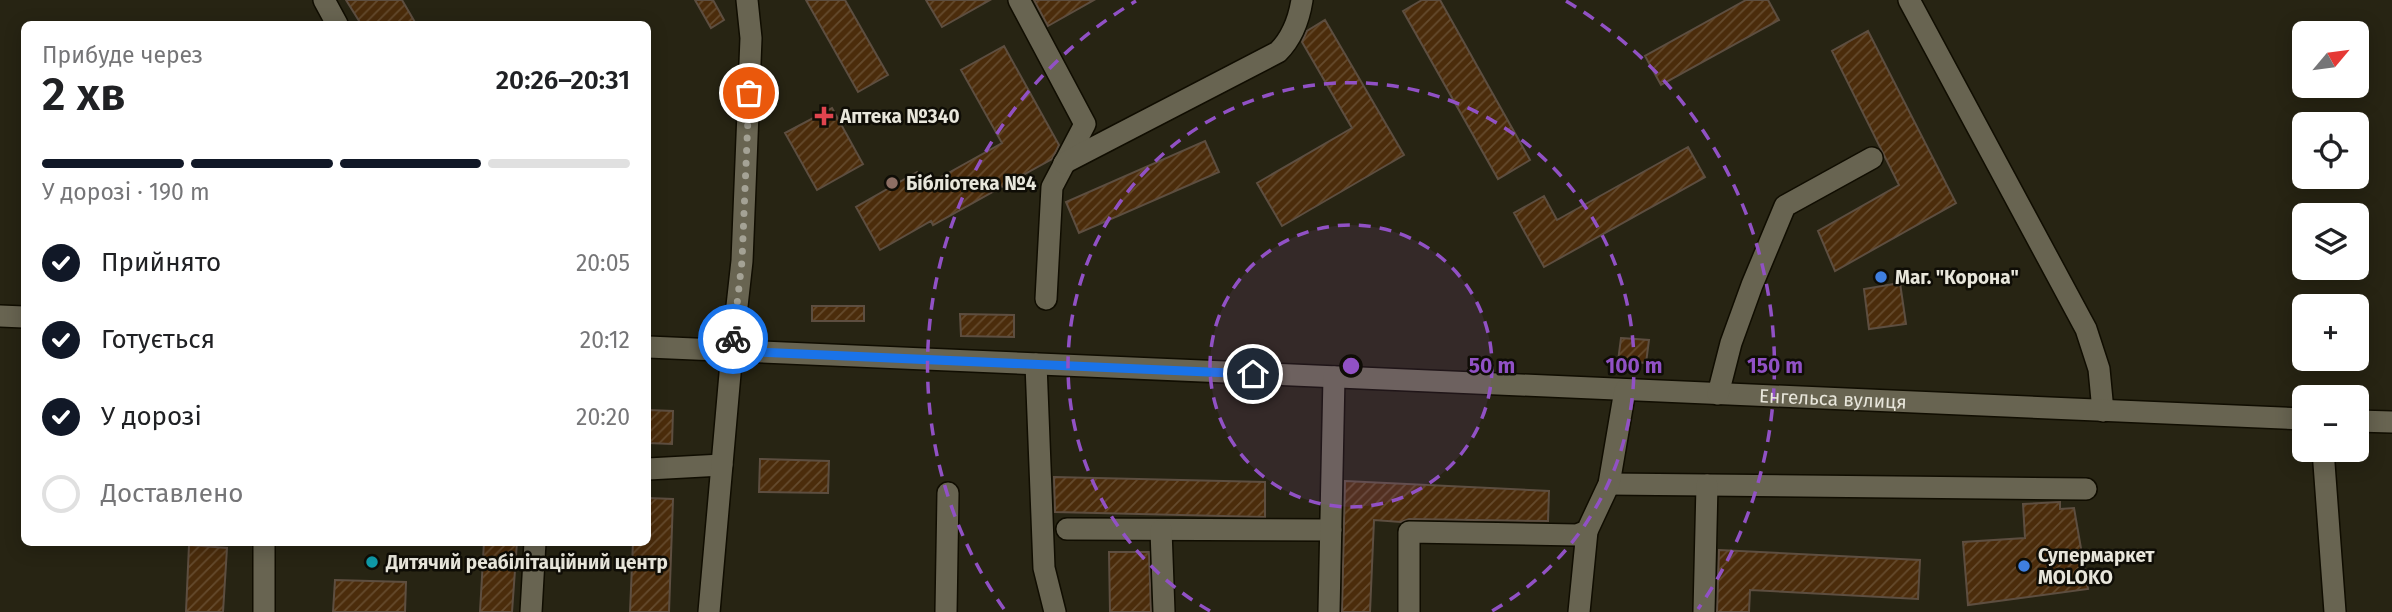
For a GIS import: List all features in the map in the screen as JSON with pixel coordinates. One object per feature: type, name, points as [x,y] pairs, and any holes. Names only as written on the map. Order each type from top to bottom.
[{"type":"street","points":[[324,0],[335,21]]},
{"type":"street","points":[[709,612],[743,247],[751,38],[747,0]]},
{"type":"street","points":[[1019,0],[1085,124],[1052,187],[1046,299]]},
{"type":"street","points":[[1064,163],[1278,52],[1295,25],[1302,0]]},
{"type":"street","points":[[1909,0],[2086,329],[2099,369],[2103,411]]},
{"type":"street","points":[[1718,394],[1731,343],[1785,206],[1872,158]]},
{"type":"street","points":[[0,316],[21,317]]},
{"type":"street","name":"Енгельса вулиця","points":[[651,347],[2292,418]]},
{"type":"street","points":[[1036,364],[1047,607]]},
{"type":"street","points":[[1329,612],[1334,377]]},
{"type":"street","points":[[1579,612],[1587,531],[1609,484],[1625,390]]},
{"type":"street","points":[[2369,421],[2392,422]]},
{"type":"street","points":[[2324,462],[2335,612]]},
{"type":"street","points":[[651,470],[722,465]]},
{"type":"street","points":[[1609,484],[2085,489]]},
{"type":"street","points":[[1704,612],[1707,485]]},
{"type":"street","points":[[946,612],[948,493]]},
{"type":"street","points":[[1067,529],[1331,530]]},
{"type":"street","points":[[1161,530],[1164,612]]},
{"type":"street","points":[[1409,612],[1409,532],[1577,535],[1587,531]]},
{"type":"street","points":[[264,546],[264,612]]},
{"type":"street","points":[[531,612],[535,546]]},
{"type":"building","points":[[346,0],[402,0],[414,21],[359,21]]},
{"type":"building","points":[[695,0],[713,0],[724,20],[711,28]]},
{"type":"building","points":[[806,0],[845,0],[888,75],[858,92]]},
{"type":"building","points":[[926,0],[990,0],[942,27]]},
{"type":"building","points":[[1034,0],[1094,0],[1048,26]]},
{"type":"building","points":[[1422,0],[1440,0],[1530,160],[1498,179],[1403,11]]},
{"type":"building","points":[[1746,0],[1768,0],[1779,20],[1661,85],[1645,56]]},
{"type":"building","points":[[1325,20],[1404,155],[1282,226],[1257,183],[1352,128],[1302,42],[1307,31]]},
{"type":"building","points":[[1868,31],[1956,203],[1835,271],[1818,231],[1899,185],[1832,51]]},
{"type":"building","points":[[1004,46],[1059,145],[1052,159],[933,225],[931,221],[880,250],[856,207],[917,172],[925,186],[1002,143],[961,70]]},
{"type":"building","points":[[832,108],[863,164],[817,190],[785,133]]},
{"type":"building","points":[[1205,141],[1219,172],[1079,233],[1066,202]]},
{"type":"building","points":[[1688,147],[1705,177],[1544,267],[1514,213],[1544,196],[1557,220]]},
{"type":"building","points":[[1900,283],[1906,324],[1869,329],[1864,289]]},
{"type":"building","points":[[812,306],[864,306],[864,321],[812,321]]},
{"type":"building","points":[[960,314],[1014,315],[1014,337],[961,336]]},
{"type":"building","points":[[1621,338],[1649,340],[1646,363],[1618,361]]},
{"type":"building","points":[[651,410],[673,411],[672,444],[651,443]]},
{"type":"building","points":[[760,459],[829,461],[828,493],[759,492]]},
{"type":"building","points":[[1054,477],[1265,482],[1265,517],[1055,512]]},
{"type":"building","points":[[1345,481],[1549,491],[1548,521],[1374,520],[1370,612],[1342,612]]},
{"type":"building","points":[[651,498],[673,499],[669,612],[630,612],[633,546],[651,546]]},
{"type":"building","name":"Супермаркет MOLOKO","points":[[2060,502],[2060,509],[2074,508],[2088,589],[1968,605],[1963,542],[2025,538],[2023,504]]},
{"type":"building","points":[[189,546],[227,548],[223,612],[186,612]]},
{"type":"building","points":[[484,546],[517,546],[512,612],[480,612]]},
{"type":"building","points":[[1719,550],[1920,560],[1918,599],[1750,590],[1749,612],[1717,612]]},
{"type":"building","points":[[1109,552],[1149,552],[1151,612],[1110,612]]},
{"type":"building","name":"Дитячий реабілітаційний центр","points":[[335,580],[406,582],[405,612],[333,612]]},
{"type":"way so far","points":[[733,339],[742,261],[749,93]]},
{"type":"place","name":"Аптека №340","points":[[824,116]]},
{"type":"place","name":"Бібліотека №4","points":[[892,183]]},
{"type":"place","name":"Маг. \"Корона\"","points":[[1881,277]]},
{"type":"place","name":"Дитячий реабілітаційний центр","points":[[372,562]]},
{"type":"place","name":"Супермаркет MOLOKO","points":[[2024,566]]},
{"type":"route","points":[[733,339],[732,351],[1253,374]]}]
